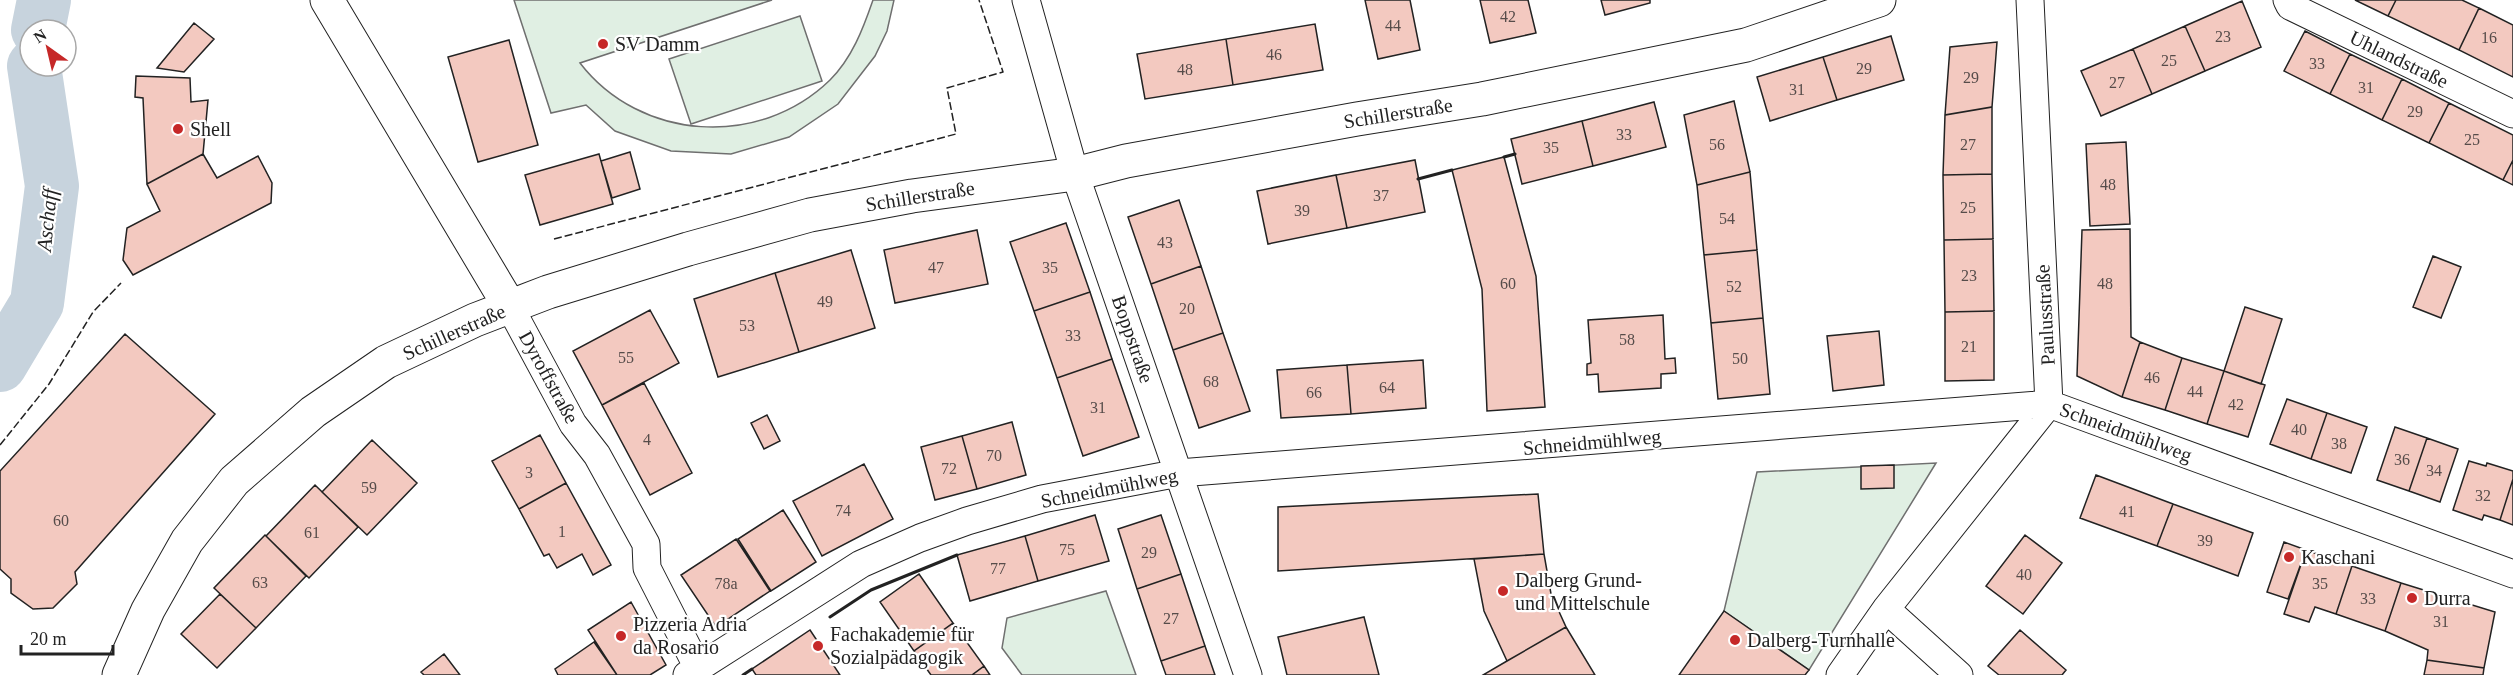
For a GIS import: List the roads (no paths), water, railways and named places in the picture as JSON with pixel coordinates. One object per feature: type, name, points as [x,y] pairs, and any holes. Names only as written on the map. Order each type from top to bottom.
[{"type":"main road","name":"Dyroffstraße","points":[[327,0],[510,307]]},
{"type":"main road","name":"Schillerstraße","points":[[119,675],[148,610],[187,541],[234,481],[313,412],[386,362],[475,320],[548,292],[677,252],[810,215],[912,196],[1076,174],[1126,161],[1482,99],[1735,47],[1879,0]]},
{"type":"street","name":"Boppstraße","points":[[1026,0],[1076,174],[1248,675]]},
{"type":"street","name":"Paulusstraße","points":[[2030,0],[2049,404]]},
{"type":"street","name":"Uhlandstraße","points":[[2287,0],[2290,6],[2513,114]]},
{"type":"street","name":"Dyroffstraße","points":[[510,307],[573,424],[597,455],[646,544],[647,568],[693,671]]},
{"type":"street","name":"Schneidmühlweg","points":[[693,671],[861,564],[920,538],[967,521],[1042,499],[1179,473],[2049,404],[2513,574]]},
{"type":"street","points":[[1840,675],[1886,609],[2049,404]]},
{"type":"street","points":[[1886,609],[1959,675]]},
{"type":"waterway","name":"Aschaff","points":[[40,18],[44,0]]},
{"type":"waterway","name":"Aschaff","points":[[0,365],[37,303],[52,186],[36,78]]},
{"type":"place","name":"SV Damm","points":[[603,44]]},
{"type":"place","name":"Shell","points":[[178,129]]},
{"type":"place","name":"Kaschani","points":[[2289,557]]},
{"type":"place","name":"Dalberg Grund- und Mittelschule","points":[[1503,591]]},
{"type":"place","name":"Durra","points":[[2412,598]]},
{"type":"place","name":"Pizzeria Adria da Rosario","points":[[621,636]]},
{"type":"place","name":"Dalberg-Turnhalle","points":[[1735,640]]},
{"type":"place","name":"Fachakademie für Sozialpädagogik","points":[[818,646]]}]
